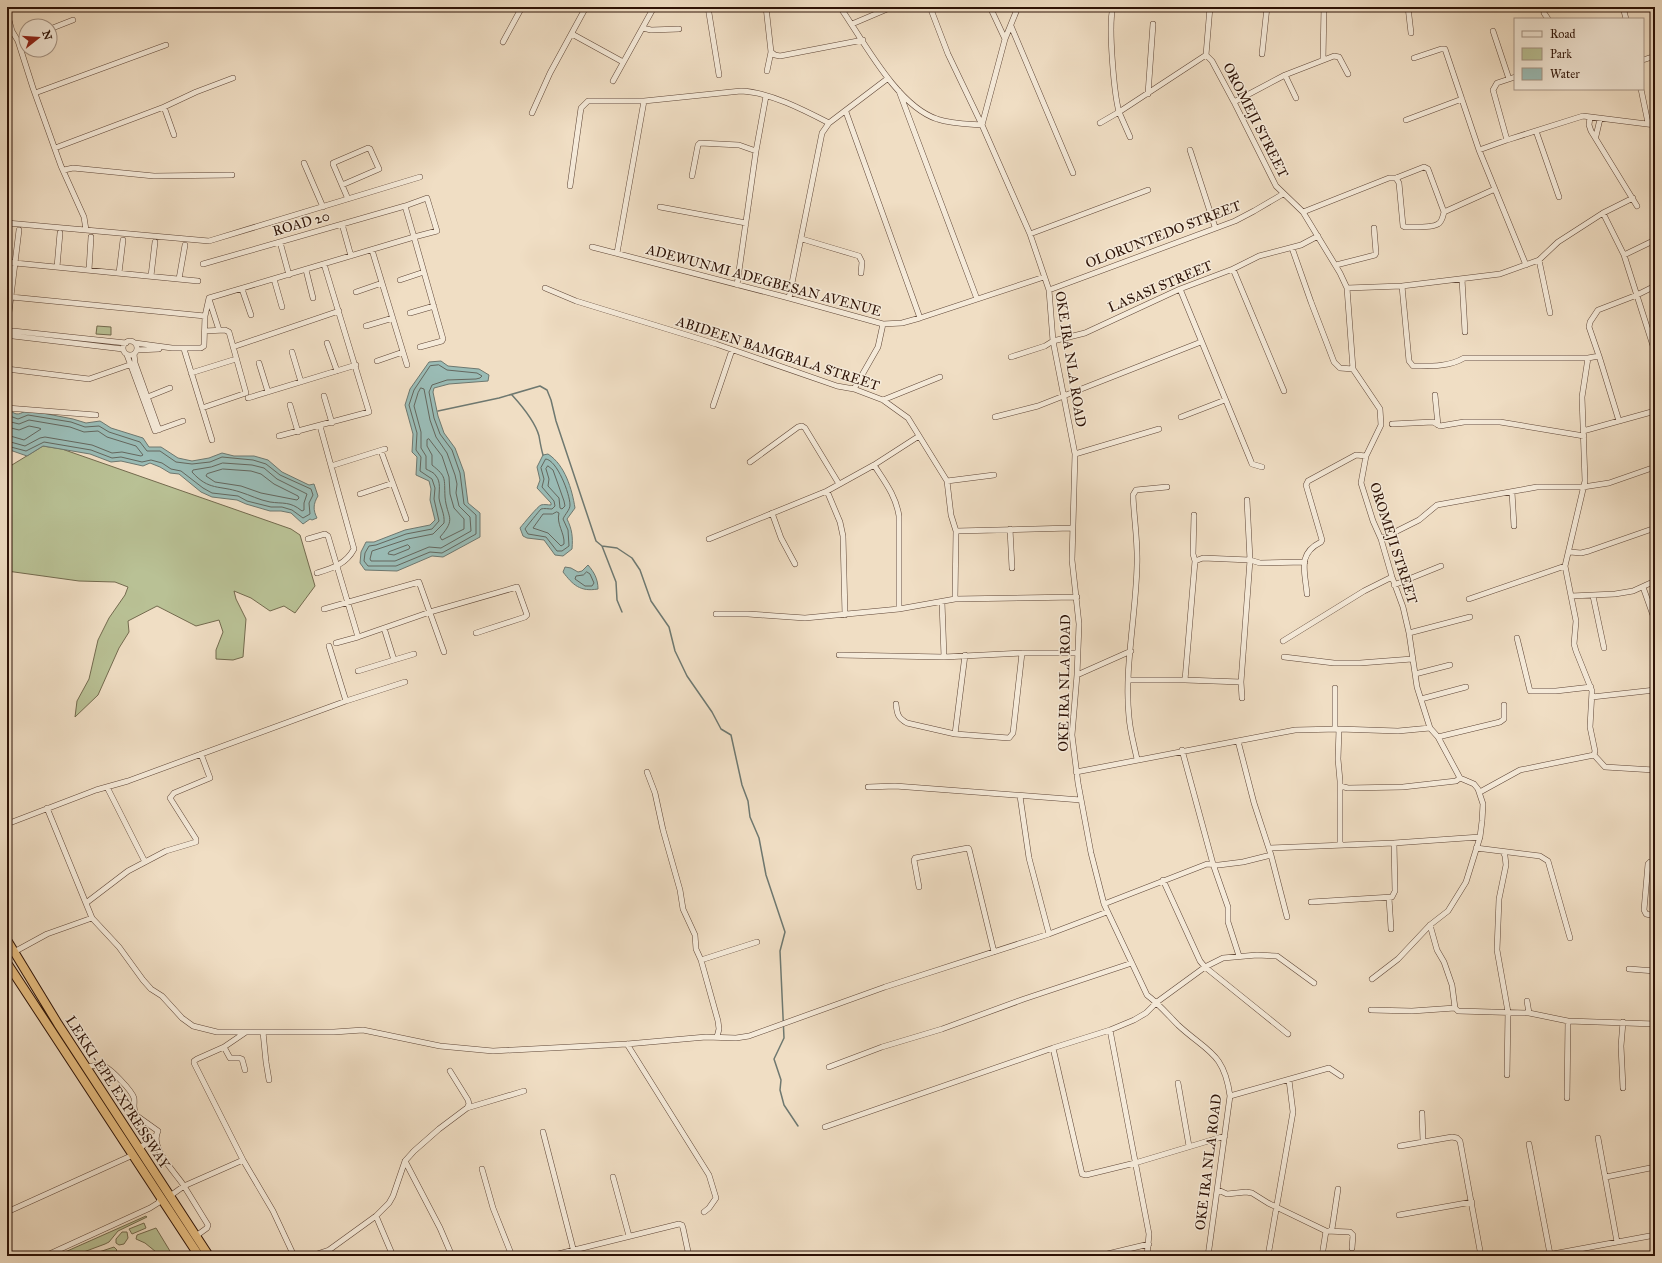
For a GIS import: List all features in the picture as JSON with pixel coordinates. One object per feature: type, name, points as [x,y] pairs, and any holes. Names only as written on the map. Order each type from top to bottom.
[{"type":"highway","name":"LEKKI-EPE EXPRESSWAY","points":[[7,940],[86,1067],[161,1198],[199,1256]]},
{"type":"highway","name":"LEKKI-EPE EXPRESSWAY","points":[[7,965],[10,975],[136,1152],[170,1196],[209,1256]]},
{"type":"street","points":[[503,42],[522,7]]},
{"type":"street","points":[[532,113],[550,73],[586,7]]},
{"type":"street","points":[[613,81],[654,7]]},
{"type":"street","points":[[708,7],[719,75]]},
{"type":"street","points":[[766,7],[771,52],[767,72]]},
{"type":"street","points":[[840,7],[863,40],[887,79],[924,113],[937,120],[958,124],[982,125],[1005,39],[1018,7]]},
{"type":"street","points":[[852,24],[892,7]]},
{"type":"street","name":"OKE IRA NLA ROAD","points":[[930,7],[948,54],[982,125],[1030,234],[1049,290],[1053,341],[1074,454],[1072,560],[1079,624],[1077,675],[1072,735],[1076,772],[1091,853],[1104,904],[1148,995],[1178,1025],[1215,1055],[1227,1076],[1230,1096],[1208,1256]]},
{"type":"street","points":[[990,7],[1005,39]]},
{"type":"street","points":[[1113,7],[1111,38],[1116,101],[1130,137]]},
{"type":"street","points":[[1100,123],[1148,94],[1206,55],[1210,7]]},
{"type":"street","points":[[1262,54],[1267,7]]},
{"type":"street","points":[[1323,59],[1324,7]]},
{"type":"street","points":[[1408,7],[1411,33]]},
{"type":"street","points":[[1623,7],[1626,18]]},
{"type":"street","points":[[7,13],[12,31],[18,41]]},
{"type":"street","points":[[1544,13],[1547,18]]},
{"type":"street","points":[[58,26],[72,20]]},
{"type":"street","points":[[1148,94],[1153,24]]},
{"type":"street","points":[[1011,26],[1073,173]]},
{"type":"street","points":[[643,28],[651,30],[679,29]]},
{"type":"street","points":[[1494,31],[1509,79]]},
{"type":"street","points":[[572,34],[623,62]]},
{"type":"street","points":[[771,52],[780,56],[863,40]]},
{"type":"street","points":[[35,93],[166,45]]},
{"type":"street","points":[[1414,58],[1441,49],[1445,50],[1480,150],[1526,265]]},
{"type":"street","name":"OROMEJI STREET","points":[[1206,55],[1212,61],[1234,102],[1271,178],[1283,194],[1303,212],[1336,266],[1347,288],[1353,369],[1381,413],[1380,425],[1366,456],[1361,483],[1373,521],[1381,539],[1402,607],[1409,633],[1415,674],[1430,728],[1438,737],[1460,778]]},
{"type":"street","points":[[1234,102],[1285,75],[1334,56],[1340,58],[1348,74]]},
{"type":"street","points":[[1644,60],[1655,56]]},
{"type":"street","points":[[24,58],[55,148],[82,213],[86,230]]},
{"type":"street","points":[[1285,75],[1296,98]]},
{"type":"street","points":[[1507,140],[1493,90],[1497,83],[1514,77]]},
{"type":"street","points":[[55,148],[164,107],[196,92],[232,78]]},
{"type":"street","points":[[789,298],[822,133],[829,123],[846,112],[887,79]]},
{"type":"street","points":[[1641,90],[1648,123]]},
{"type":"street","points":[[570,186],[581,108],[588,100],[644,101],[741,91],[752,92],[799,108],[829,123]]},
{"type":"street","points":[[899,91],[977,299]]},
{"type":"street","points":[[737,285],[756,151],[766,96]]},
{"type":"street","points":[[1406,120],[1462,99]]},
{"type":"street","points":[[617,253],[644,101]]},
{"type":"street","points":[[164,107],[174,135]]},
{"type":"street","points":[[846,112],[920,318]]},
{"type":"street","points":[[1480,150],[1583,116],[1655,125]]},
{"type":"street","points":[[1590,117],[1589,125],[1637,206]]},
{"type":"street","points":[[1596,136],[1600,119]]},
{"type":"street","points":[[1536,131],[1559,196]]},
{"type":"street","points":[[692,176],[698,145],[700,143],[739,145],[756,151]]},
{"type":"street","points":[[342,185],[380,169],[370,149],[368,148],[333,163],[342,185],[348,199]]},
{"type":"street","points":[[1190,150],[1215,227]]},
{"type":"street","points":[[304,163],[322,207]]},
{"type":"street","points":[[1303,212],[1389,178],[1396,178],[1426,167],[1444,212],[1442,220],[1438,224],[1405,227],[1402,224],[1399,183],[1396,178]]},
{"type":"street","points":[[64,170],[73,168],[154,176],[232,175]]},
{"type":"street","points":[[7,223],[209,241],[420,177]]},
{"type":"street","points":[[1444,212],[1495,189]]},
{"type":"street","points":[[1030,234],[1148,190]]},
{"type":"street","name":"OLORUNTEDO STREET","points":[[1049,290],[1234,221],[1254,212],[1283,194]]},
{"type":"street","name":"ROAD 20","points":[[203,264],[406,206],[427,198],[437,231],[414,238]]},
{"type":"street","points":[[1347,288],[1402,286],[1500,274],[1539,260],[1558,242],[1603,214],[1633,198]]},
{"type":"street","points":[[406,206],[443,339],[420,347]]},
{"type":"street","points":[[660,207],[746,223]]},
{"type":"street","points":[[1603,214],[1624,255],[1655,352]]},
{"type":"street","points":[[342,224],[351,256]]},
{"type":"street","points":[[1336,266],[1375,256],[1374,228]]},
{"type":"street","points":[[7,329],[8,308],[11,297],[19,230]]},
{"type":"street","points":[[57,267],[60,233]]},
{"type":"street","name":"LASASI STREET","points":[[1011,357],[1045,346],[1053,341],[1085,333],[1180,289],[1233,269],[1259,256],[1303,245],[1318,236]]},
{"type":"street","points":[[89,270],[92,237]]},
{"type":"street","points":[[209,298],[414,238]]},
{"type":"street","points":[[802,238],[859,256],[862,262],[861,273]]},
{"type":"street","points":[[119,273],[123,240]]},
{"type":"street","points":[[1624,255],[1655,240]]},
{"type":"street","points":[[151,276],[155,242]]},
{"type":"street","points":[[280,242],[289,275]]},
{"type":"street","points":[[180,279],[185,244]]},
{"type":"street","name":"ADEWUNMI ADEGBESAN AVENUE","points":[[592,248],[617,253],[883,324],[902,323],[920,318],[1044,277]]},
{"type":"street","points":[[1292,248],[1336,366],[1340,368],[1353,369]]},
{"type":"street","points":[[372,250],[408,365]]},
{"type":"street","points":[[1539,260],[1550,313]]},
{"type":"street","points":[[7,262],[198,281]]},
{"type":"street","points":[[279,436],[370,412],[324,264]]},
{"type":"street","points":[[1233,269],[1284,391]]},
{"type":"street","points":[[306,270],[313,298]]},
{"type":"street","points":[[400,280],[424,272]]},
{"type":"street","points":[[274,279],[282,307]]},
{"type":"street","points":[[1462,279],[1465,332]]},
{"type":"street","points":[[356,292],[382,283]]},
{"type":"street","points":[[1402,286],[1409,361],[1413,366],[1439,366],[1450,364],[1464,358],[1588,358],[1599,356]]},
{"type":"street","points":[[1619,421],[1589,327],[1590,322],[1596,311],[1655,286]]},
{"type":"street","name":"ABIDEEN BAMGBALA STREET","points":[[545,288],[576,301],[732,350],[837,386],[854,389],[883,400],[908,418],[947,481],[951,515],[956,532],[955,599]]},
{"type":"street","points":[[242,289],[251,315]]},
{"type":"street","points":[[1180,289],[1250,460],[1252,464],[1262,467]]},
{"type":"street","points":[[11,297],[205,316]]},
{"type":"street","points":[[7,333],[13,331],[126,343],[130,341],[135,343],[184,349],[203,347],[205,316],[209,298]]},
{"type":"street","points":[[209,298],[219,330]]},
{"type":"street","points":[[410,313],[434,306]]},
{"type":"street","points":[[233,347],[339,311]]},
{"type":"street","points":[[366,326],[393,318]]},
{"type":"street","points":[[854,389],[878,347],[883,324]]},
{"type":"street","points":[[202,408],[246,393],[227,330],[205,331]]},
{"type":"street","points":[[7,333],[12,336],[123,349],[132,364],[157,431],[183,421]]},
{"type":"street","points":[[995,417],[1038,406],[1201,342]]},
{"type":"street","points":[[123,349],[126,343]]},
{"type":"street","points":[[132,364],[135,352],[135,343]]},
{"type":"street","points":[[327,343],[337,371]]},
{"type":"street","points":[[127,355],[135,352],[172,348]]},
{"type":"street","points":[[184,349],[212,440]]},
{"type":"street","points":[[714,406],[732,350]]},
{"type":"street","points":[[292,352],[301,382]]},
{"type":"street","points":[[377,361],[403,352]]},
{"type":"street","points":[[1588,358],[1582,397],[1585,481],[1570,552],[1565,566],[1576,621],[1574,644],[1591,687],[1592,697],[1590,727],[1595,751],[1594,755],[1605,767],[1654,770]]},
{"type":"street","points":[[191,373],[236,359]]},
{"type":"street","points":[[259,363],[268,392]]},
{"type":"street","points":[[7,369],[89,379],[132,364]]},
{"type":"street","points":[[248,398],[356,365]]},
{"type":"street","points":[[883,400],[940,377]]},
{"type":"street","points":[[144,398],[170,388]]},
{"type":"street","points":[[1435,395],[1438,425]]},
{"type":"street","points":[[324,396],[332,423]]},
{"type":"street","points":[[1181,417],[1225,400]]},
{"type":"street","points":[[290,405],[298,432]]},
{"type":"street","points":[[7,408],[96,415]]},
{"type":"street","points":[[1392,424],[1433,422],[1438,425],[1464,422],[1500,422],[1583,434],[1619,421],[1655,411]]},
{"type":"street","points":[[317,573],[338,566],[350,556],[354,549],[320,426]]},
{"type":"street","points":[[750,462],[798,427],[802,426],[805,428],[839,484]]},
{"type":"street","points":[[1074,454],[1159,429]]},
{"type":"street","points":[[709,539],[827,491],[874,465],[919,436]]},
{"type":"street","points":[[331,466],[383,450],[406,519]]},
{"type":"street","points":[[1307,594],[1305,562],[1309,550],[1322,540],[1306,489],[1308,481],[1356,455],[1366,456]]},
{"type":"street","points":[[874,465],[892,493],[897,505],[900,566],[899,609]]},
{"type":"street","points":[[1381,539],[1419,520],[1437,505],[1537,487],[1583,487],[1609,483],[1655,467]]},
{"type":"street","points":[[947,481],[994,475]]},
{"type":"street","points":[[360,494],[393,483]]},
{"type":"street","points":[[1137,759],[1129,717],[1128,680],[1135,610],[1137,564],[1133,495],[1136,490],[1167,487]]},
{"type":"street","points":[[827,491],[840,522],[843,536],[845,615]]},
{"type":"street","points":[[1512,492],[1514,526]]},
{"type":"street","points":[[1242,698],[1241,682],[1250,560],[1247,500]]},
{"type":"street","points":[[772,513],[780,538],[795,564]]},
{"type":"street","points":[[1185,680],[1195,561],[1193,554],[1194,515]]},
{"type":"street","points":[[956,532],[1072,528]]},
{"type":"street","points":[[1570,552],[1581,553],[1655,528]]},
{"type":"street","points":[[1010,529],[1012,568]]},
{"type":"street","points":[[308,539],[325,534],[328,536],[358,637]]},
{"type":"street","points":[[1195,561],[1203,558],[1250,560],[1260,563],[1305,562]]},
{"type":"street","points":[[1394,584],[1441,566]]},
{"type":"street","points":[[1469,598],[1565,566]]},
{"type":"street","points":[[1283,641],[1364,591],[1392,577]]},
{"type":"street","points":[[324,609],[417,581],[420,583],[444,652]]},
{"type":"street","points":[[1571,596],[1593,596],[1621,593],[1632,591],[1655,581]]},
{"type":"street","points":[[336,643],[430,612],[517,587],[527,615],[525,617],[476,633]]},
{"type":"street","points":[[1643,587],[1655,621]]},
{"type":"street","points":[[1593,596],[1604,648]]},
{"type":"street","points":[[716,614],[805,618],[899,609],[955,599],[1077,597]]},
{"type":"street","points":[[942,602],[944,657]]},
{"type":"street","points":[[1409,633],[1470,617]]},
{"type":"street","points":[[384,628],[394,660]]},
{"type":"street","points":[[1517,638],[1530,691],[1556,691],[1591,687]]},
{"type":"street","points":[[329,646],[346,701]]},
{"type":"street","points":[[1077,675],[1131,651]]},
{"type":"street","points":[[839,655],[944,657],[1022,653],[1077,653]]},
{"type":"street","points":[[896,704],[897,714],[900,719],[907,723],[955,734],[1012,737],[1022,653]]},
{"type":"street","points":[[358,671],[414,654]]},
{"type":"street","points":[[955,734],[965,656]]},
{"type":"street","points":[[1284,657],[1334,663],[1360,663],[1412,659]]},
{"type":"street","points":[[1415,674],[1450,665]]},
{"type":"street","points":[[1128,680],[1241,682]]},
{"type":"street","points":[[7,824],[47,808],[128,781],[346,701],[405,682]]},
{"type":"street","points":[[1421,699],[1466,686]]},
{"type":"street","points":[[1335,688],[1340,786],[1340,844]]},
{"type":"street","points":[[1592,697],[1655,690]]},
{"type":"street","points":[[1438,737],[1500,722],[1504,719],[1504,705]]},
{"type":"street","points":[[1076,772],[1182,750],[1295,730],[1337,729],[1398,731],[1430,728]]},
{"type":"street","points":[[1238,741],[1254,803],[1269,848],[1287,917]]},
{"type":"street","points":[[1182,750],[1213,864],[1228,907],[1227,917],[1239,956]]},
{"type":"street","points":[[86,903],[128,871],[166,851],[196,842],[196,839],[170,798],[174,793],[210,778],[210,774],[201,754]]},
{"type":"street","points":[[1480,792],[1520,770],[1594,755]]},
{"type":"street","points":[[647,772],[655,793],[663,830],[680,890],[683,909],[695,935],[696,949],[701,960],[718,1021],[719,1029],[717,1038]]},
{"type":"street","points":[[1340,786],[1348,788],[1403,787],[1456,781],[1460,778],[1474,784],[1480,792],[1483,804],[1480,837],[1466,882],[1459,894],[1448,911],[1430,925],[1398,959],[1372,979]]},
{"type":"street","points":[[868,787],[901,786],[1081,800]]},
{"type":"street","points":[[107,787],[145,862]]},
{"type":"street","points":[[1020,796],[1029,858],[1049,934]]},
{"type":"street","points":[[47,808],[92,918],[119,947],[151,989],[162,996],[182,1018],[193,1026],[217,1032],[334,1032],[363,1030],[440,1046],[493,1051],[627,1044],[706,1037],[736,1038],[754,1035],[885,987],[1049,934],[1107,912]]},
{"type":"street","points":[[1269,848],[1394,843],[1480,837]]},
{"type":"street","points":[[1311,902],[1389,898],[1394,895],[1394,843]]},
{"type":"street","points":[[919,888],[914,860],[915,858],[968,848],[994,952]]},
{"type":"street","points":[[1476,848],[1540,856],[1548,861],[1570,938]]},
{"type":"street","points":[[1503,852],[1506,865],[1500,899],[1497,950],[1508,1012],[1507,1075]]},
{"type":"street","points":[[1104,904],[1207,864],[1218,866],[1271,855]]},
{"type":"street","points":[[1655,861],[1648,864],[1644,910],[1646,914],[1655,916]]},
{"type":"street","points":[[1163,880],[1200,961],[1205,967],[1288,1034]]},
{"type":"street","points":[[1389,898],[1391,928]]},
{"type":"street","points":[[14,952],[47,934],[92,918]]},
{"type":"street","points":[[1430,925],[1437,950],[1444,962],[1452,985],[1456,1008]]},
{"type":"street","points":[[701,960],[757,942]]},
{"type":"street","points":[[825,1127],[1053,1048],[1110,1030],[1134,1020],[1146,1013],[1156,1002],[1205,967],[1224,958],[1239,956],[1277,956],[1314,983]]},
{"type":"street","points":[[829,1067],[882,1047],[942,1029],[1024,999],[1132,963]]},
{"type":"street","points":[[1629,969],[1655,971]]},
{"type":"street","points":[[1527,1001],[1529,1014]]},
{"type":"street","points":[[1371,1010],[1456,1008],[1458,1011],[1508,1012],[1568,1021],[1655,1024]]},
{"type":"street","points":[[1567,1098],[1568,1021]]},
{"type":"street","points":[[1623,1022],[1621,1046],[1623,1088]]},
{"type":"street","points":[[1110,1030],[1149,1234],[1147,1256]]},
{"type":"street","points":[[246,1032],[224,1047],[197,1060],[194,1063],[243,1160],[273,1212],[294,1256]]},
{"type":"street","points":[[263,1032],[269,1080]]},
{"type":"street","points":[[627,1044],[709,1175],[716,1198],[704,1212]]},
{"type":"street","points":[[224,1047],[230,1058],[242,1059],[245,1070]]},
{"type":"street","points":[[1053,1048],[1082,1174],[1086,1175],[1135,1163],[1224,1136]]},
{"type":"street","points":[[7,1212],[136,1152],[155,1136],[158,1131],[134,1113],[134,1099],[131,1091],[107,1067],[101,1065],[86,1067]]},
{"type":"street","points":[[1230,1096],[1329,1068],[1341,1076]]},
{"type":"street","points":[[450,1071],[468,1100],[469,1104],[467,1108]]},
{"type":"street","points":[[1268,1256],[1293,1112],[1289,1080]]},
{"type":"street","points":[[1178,1083],[1189,1146]]},
{"type":"street","points":[[312,1256],[331,1253],[376,1216],[393,1196],[405,1161],[419,1146],[467,1108],[524,1090]]},
{"type":"street","points":[[1422,1112],[1423,1140]]},
{"type":"street","points":[[543,1132],[575,1253]]},
{"type":"street","points":[[155,1136],[165,1161],[184,1186],[208,1225],[207,1228],[196,1236]]},
{"type":"street","points":[[1400,1146],[1423,1140],[1452,1137],[1457,1138],[1460,1141],[1481,1256]]},
{"type":"street","points":[[1598,1138],[1617,1242]]},
{"type":"street","points":[[1529,1144],[1550,1254]]},
{"type":"street","points":[[170,1196],[184,1186],[243,1160]]},
{"type":"street","points":[[405,1161],[440,1228],[452,1256]]},
{"type":"street","points":[[1606,1177],[1655,1167]]},
{"type":"street","points":[[482,1169],[493,1208],[512,1256]]},
{"type":"street","points":[[613,1177],[629,1236]]},
{"type":"street","points":[[1322,1256],[1328,1231],[1332,1229],[1338,1189]]},
{"type":"street","points":[[1218,1190],[1227,1194],[1246,1192],[1252,1193],[1276,1207],[1328,1231],[1352,1233],[1352,1248]]},
{"type":"street","points":[[45,1256],[158,1204],[161,1198]]},
{"type":"street","points":[[1399,1215],[1472,1202]]},
{"type":"street","points":[[376,1216],[394,1256]]},
{"type":"street","points":[[550,1256],[575,1253],[629,1236],[672,1225],[682,1225],[689,1256]]},
{"type":"street","points":[[1542,1256],[1655,1235]]},
{"type":"street","points":[[1099,1256],[1149,1244]]},
{"type":"street","points":[[1579,1249],[1580,1256]]},
{"type":"green space","points":[[97,326],[111,327],[111,335],[96,334]]},
{"type":"green space","points":[[43,446],[62,449],[291,529],[300,535],[315,586],[295,613],[284,606],[270,611],[251,598],[234,591],[236,599],[246,619],[243,657],[233,660],[216,659],[216,650],[223,632],[219,620],[196,626],[157,606],[128,621],[129,632],[119,648],[98,695],[75,717],[77,701],[89,679],[98,640],[109,618],[125,595],[128,587],[115,582],[79,581],[7,571],[7,468]]},
{"type":"green space","points":[[146,1216],[147,1217],[118,1231],[109,1242],[105,1244],[73,1256],[56,1256]]},
{"type":"green space","points":[[144,1223],[146,1228],[132,1234],[129,1229]]},
{"type":"green space","points":[[156,1228],[173,1256],[161,1256],[145,1243],[136,1239],[137,1235]]},
{"type":"green space","points":[[122,1232],[127,1232],[128,1238],[124,1244],[119,1245],[116,1243],[116,1239]]},
{"type":"green space","points":[[114,1247],[117,1250],[112,1256],[87,1256]]},
{"type":"water","points":[[441,361],[448,366],[479,369],[489,375],[488,381],[449,384],[434,388],[433,392],[438,416],[444,433],[455,448],[464,472],[468,503],[480,513],[480,537],[443,557],[432,556],[397,571],[365,570],[360,563],[361,552],[366,542],[374,542],[405,530],[430,525],[435,520],[430,500],[431,489],[429,481],[416,475],[417,457],[412,452],[413,434],[405,405],[410,389],[429,362]]},
{"type":"water","points":[[27,410],[86,423],[100,421],[111,428],[143,438],[149,447],[161,447],[178,458],[192,461],[209,458],[222,453],[234,456],[254,456],[268,460],[282,472],[309,485],[314,484],[318,496],[314,507],[317,518],[312,520],[310,519],[303,524],[291,513],[270,511],[237,500],[212,497],[201,492],[179,474],[170,473],[150,463],[143,466],[121,461],[111,462],[90,454],[43,446],[27,456],[7,449],[7,412],[11,411],[15,414],[19,414]]},
{"type":"water","points":[[548,454],[559,464],[567,478],[575,508],[567,519],[572,533],[572,549],[563,556],[555,555],[544,540],[527,538],[523,536],[520,528],[539,506],[551,505],[551,503],[537,488],[540,480],[537,467],[543,455]]},
{"type":"water","points":[[588,565],[595,576],[598,589],[592,590],[582,588],[570,581],[563,572],[565,567],[571,568],[578,572],[582,571]]},
{"type":"waterway","points":[[438,411],[499,398],[540,386],[547,390],[596,541],[602,546],[617,548],[632,558],[640,570],[651,601],[669,627],[675,651],[687,676],[712,712],[721,729],[731,735],[742,785],[748,801],[750,817],[759,838],[766,875],[785,932],[780,951],[784,1038],[774,1059],[781,1080],[780,1090],[784,1105],[798,1126]]},
{"type":"waterway","points":[[512,395],[524,409],[537,430],[543,455]]},
{"type":"waterway","points":[[602,546],[616,582],[617,600],[622,612]]}]
